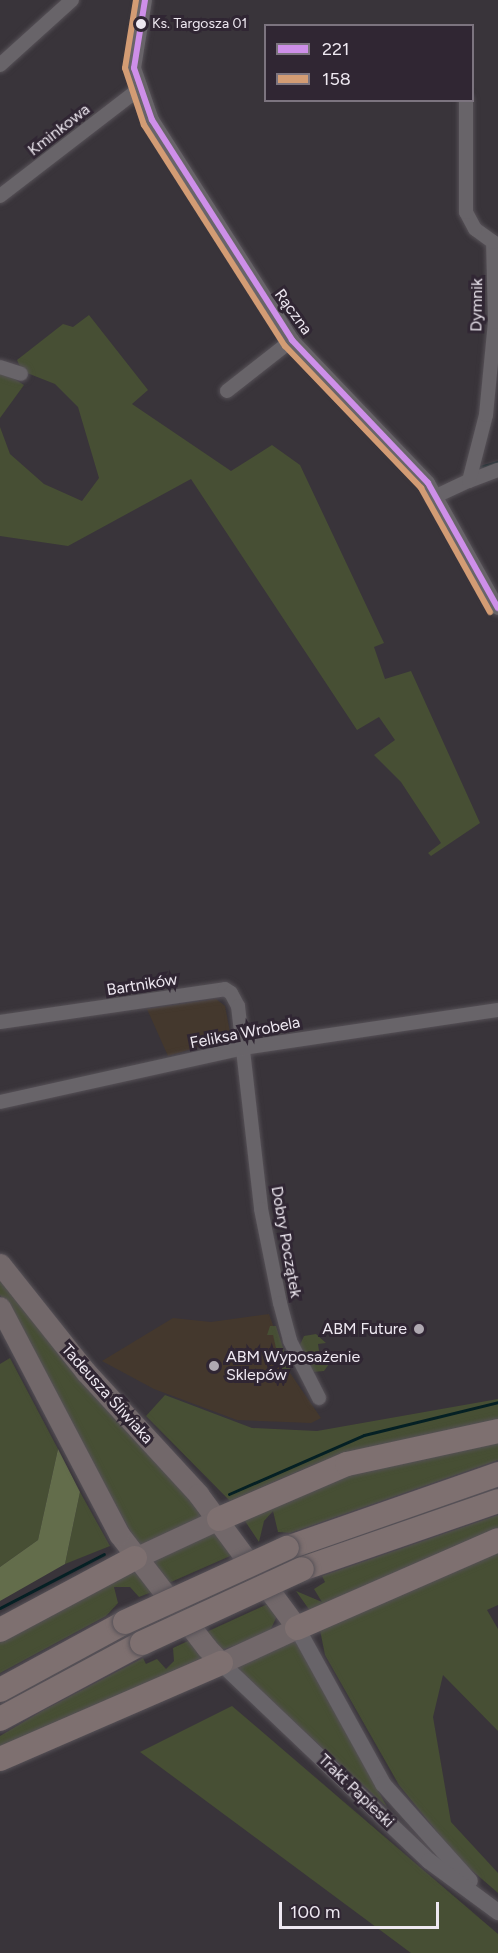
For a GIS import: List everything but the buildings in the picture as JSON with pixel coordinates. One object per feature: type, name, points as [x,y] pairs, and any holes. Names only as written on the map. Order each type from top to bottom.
[{"type":"highway","points":[[219,1519],[347,1464],[498,1431]]},
{"type":"highway","points":[[0,1690],[125,1622],[287,1548],[498,1474]]},
{"type":"highway","points":[[0,1719],[142,1643],[302,1569],[498,1501]]},
{"type":"highway","points":[[297,1628],[498,1540]]},
{"type":"highway","points":[[0,1630],[135,1558]]},
{"type":"highway","points":[[0,1759],[221,1663]]},
{"type":"main road","name":"Tadeusza Śliwiaka","points":[[0,1264],[86,1372],[219,1519],[297,1628]]},
{"type":"main road","points":[[0,1307],[135,1558],[221,1663],[297,1628]]},
{"type":"main road","points":[[135,1558],[219,1519]]},
{"type":"street","points":[[0,65],[72,0]]},
{"type":"street","name":"Rączna","points":[[145,0],[133,58],[139,89],[158,130],[292,339],[402,451],[434,497],[498,608]]},
{"type":"street","name":"Kminkowa","points":[[0,196],[139,89]]},
{"type":"street","name":"Dymnik","points":[[466,102],[466,212],[475,229],[493,242],[495,322],[486,415],[470,481]]},
{"type":"street","points":[[227,390],[292,339]]},
{"type":"street","points":[[0,367],[21,374]]},
{"type":"street","points":[[434,497],[498,470]]},
{"type":"street","name":"Bartników","points":[[0,1022],[225,989],[237,999],[243,1048]]},
{"type":"street","name":"Feliksa Wrobela","points":[[0,1102],[243,1048],[498,1010]]},
{"type":"street","name":"Dobry Początek","points":[[243,1048],[261,1209],[277,1292],[290,1341],[319,1398]]},
{"type":"street","name":"Trakt Papieski","points":[[297,1628],[383,1784],[439,1850],[498,1905]]},
{"type":"street","name":"Trakt Papieski","points":[[221,1663],[429,1861],[498,1912]]},
{"type":"shaded area","points":[[216,999],[225,1006],[231,1037],[168,1056],[147,1009]]},
{"type":"shaded area","points":[[269,1314],[290,1373],[321,1418],[311,1423],[237,1420],[154,1389],[102,1361],[173,1318],[211,1322]]},
{"type":"green space","points":[[89,315],[148,390],[132,404],[231,471],[272,445],[300,465],[384,643],[374,647],[385,679],[411,671],[480,823],[431,856],[428,853],[441,843],[401,782],[374,755],[395,740],[379,717],[357,730],[191,479],[68,546],[0,536],[0,427],[10,454],[44,484],[82,501],[99,478],[78,407],[55,384],[22,371],[17,360],[63,324],[73,327]]},
{"type":"green space","points":[[0,370],[24,385],[0,418]]},
{"type":"green space","points":[[0,1280],[205,1515],[139,1547],[0,1295]]},
{"type":"green space","points":[[270,1326],[276,1326],[290,1369],[281,1370],[273,1335],[267,1335]]},
{"type":"green space","points":[[316,1334],[326,1343],[318,1344],[321,1364],[329,1364],[324,1371],[313,1372],[298,1349],[304,1336]]},
{"type":"green space","points":[[10,1358],[58,1449],[38,1540],[0,1567],[0,1364]]},
{"type":"green space","points":[[165,1395],[252,1428],[317,1431],[498,1399],[498,1423],[373,1448],[313,1465],[230,1501],[146,1416]]},
{"type":"green space","points":[[498,1439],[498,1460],[290,1533],[278,1532],[273,1511],[264,1521],[259,1542],[241,1515],[333,1475]]},
{"type":"green space","points":[[58,1449],[80,1492],[65,1564],[0,1601],[0,1567],[38,1540]]},
{"type":"green space","points":[[80,1492],[110,1546],[65,1564]]},
{"type":"green space","points":[[498,1515],[498,1533],[313,1615],[296,1591],[322,1602],[314,1589],[325,1582],[322,1576]]},
{"type":"green space","points":[[211,1530],[237,1553],[162,1586],[154,1561]]},
{"type":"green space","points":[[498,1545],[498,1605],[487,1610],[498,1629],[498,1731],[443,1675],[433,1717],[451,1822],[498,1873],[498,1893],[460,1860],[399,1785],[325,1655],[319,1625]]},
{"type":"green space","points":[[130,1565],[152,1592],[139,1597],[130,1587],[114,1587],[118,1603],[106,1616],[0,1673],[0,1638]]},
{"type":"green space","points":[[272,1602],[276,1618],[269,1633],[222,1650],[202,1634]]},
{"type":"green space","points":[[190,1640],[205,1659],[0,1752],[0,1736],[42,1711],[143,1658],[146,1664],[157,1659],[166,1669],[174,1661],[173,1648]]},
{"type":"green space","points":[[293,1640],[296,1641],[387,1807],[234,1667]]},
{"type":"green space","points":[[232,1706],[498,1934],[498,1953],[411,1953],[140,1752]]},
{"type":"waterway","points":[[480,467],[498,462]]},
{"type":"waterway","points":[[229,1494],[364,1435],[498,1402]]},
{"type":"waterway","points":[[0,1608],[104,1554]]},
{"type":"transit line","name":"158","points":[[136,0],[125,68],[144,125],[285,346],[421,488],[490,612]]},
{"type":"transit line","name":"221","points":[[145,0],[134,68],[152,120],[292,340],[428,483],[498,608]]},
{"type":"place","name":"Ks. Targosza 01","points":[[141,24]]},
{"type":"place","name":"ABM Future","points":[[419,1329]]},
{"type":"place","name":"ABM Wyposażenie Sklepów","points":[[214,1366]]}]
